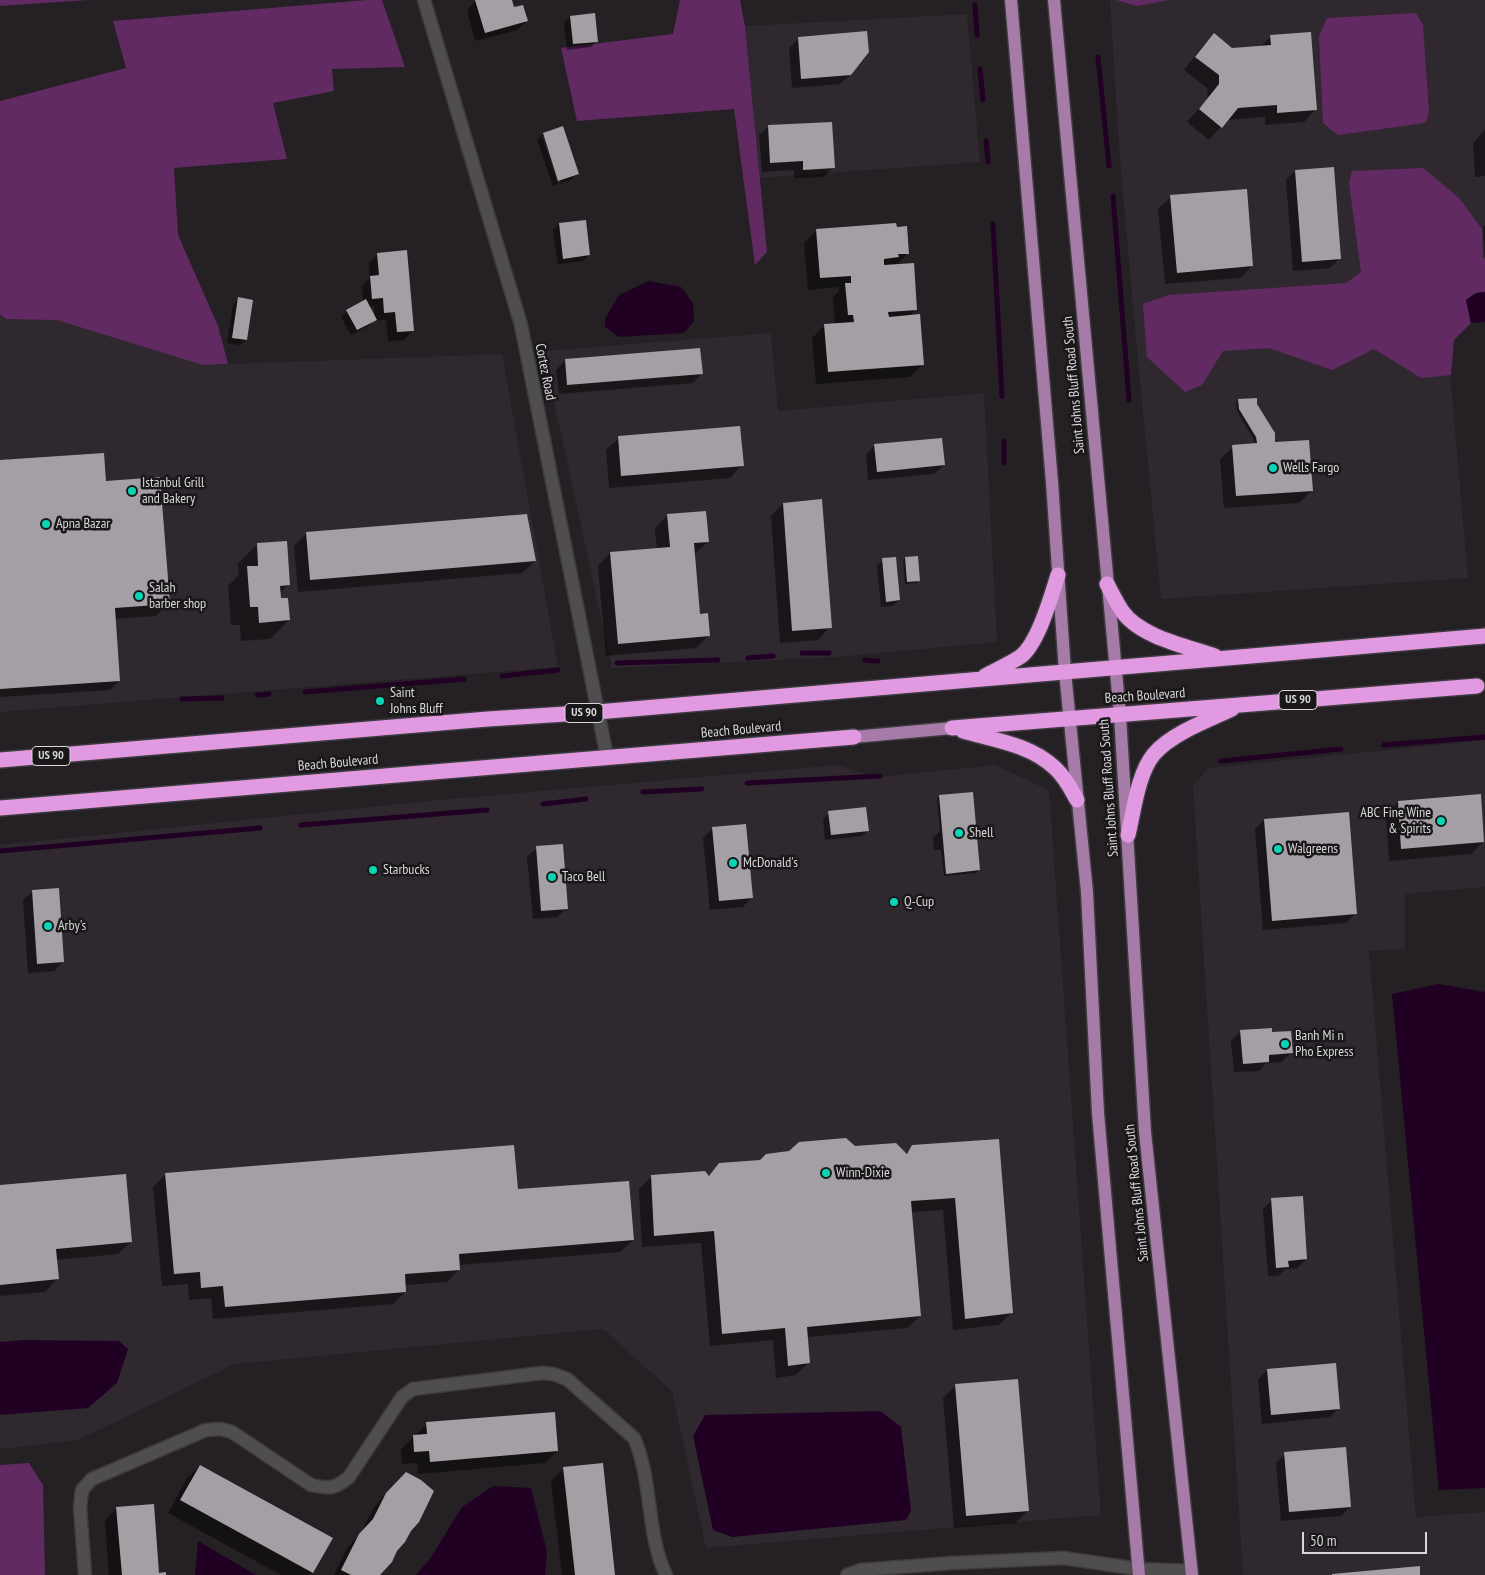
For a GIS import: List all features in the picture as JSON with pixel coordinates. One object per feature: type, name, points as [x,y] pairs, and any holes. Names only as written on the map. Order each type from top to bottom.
[{"type":"highway","points":[[979,679],[1021,656],[1030,645],[1043,619],[1058,575]]},
{"type":"highway","points":[[1106,584],[1122,612],[1134,624],[1156,636],[1221,658]]},
{"type":"highway","name":"US 90","points":[[0,760],[488,719],[598,712],[1485,636]]},
{"type":"highway","name":"Beach Boulevard","points":[[952,728],[1481,685]]},
{"type":"highway","points":[[1128,835],[1142,776],[1154,754],[1169,740],[1239,705]]},
{"type":"highway","points":[[952,728],[1021,747],[1043,758],[1056,769],[1068,784],[1077,800]]},
{"type":"highway","name":"Beach Boulevard","points":[[0,808],[854,737]]},
{"type":"main road","points":[[1011,0],[1052,482],[1065,672],[1087,892],[1098,1113],[1138,1572]]},
{"type":"main road","name":"Saint Johns Bluff Road South","points":[[1054,0],[1106,584],[1120,715],[1145,1132],[1192,1573]]},
{"type":"main road","name":"Beach Boulevard","points":[[854,737],[952,728]]},
{"type":"street","name":"Cortez Road","points":[[424,0],[521,325],[607,757]]},
{"type":"street","points":[[85,1575],[80,1507],[82,1490],[92,1479],[206,1430],[221,1429],[232,1432],[311,1485],[324,1488],[338,1487],[349,1477],[402,1397],[413,1389],[542,1373],[553,1374],[567,1379],[634,1438],[640,1452],[646,1480],[659,1560],[666,1575]]},
{"type":"street","points":[[847,1575],[861,1570],[952,1563],[1064,1558],[1138,1572]]},
{"type":"street","points":[[1112,1575],[1138,1572],[1192,1573]]},
{"type":"shaded area","points":[[0,0],[88,0],[0,6]]},
{"type":"shaded area","points":[[382,0],[405,67],[332,69],[334,91],[273,103],[287,159],[174,168],[178,235],[218,326],[228,364],[203,365],[57,320],[6,319],[0,314],[0,101],[126,68],[113,21]]},
{"type":"shaded area","points":[[680,0],[740,0],[745,26],[767,252],[755,265],[734,109],[577,121],[561,48],[673,34]]},
{"type":"shaded area","points":[[1110,0],[1485,0],[1485,278],[1442,282],[1468,578],[1161,599],[1119,147]]},
{"type":"shaded area","points":[[1116,0],[1169,0],[1137,6]]},
{"type":"shaded area","points":[[1416,13],[1423,25],[1429,113],[1425,123],[1338,135],[1323,123],[1319,36],[1327,18]]},
{"type":"shaded area","points":[[967,14],[980,162],[759,178],[745,26]]},
{"type":"shaded area","points":[[1423,168],[1459,198],[1482,229],[1483,258],[1485,258],[1485,292],[1476,293],[1466,300],[1471,323],[1454,340],[1451,375],[1421,378],[1374,349],[1332,370],[1269,348],[1223,351],[1202,385],[1185,392],[1147,357],[1143,304],[1169,295],[1346,283],[1361,272],[1349,183],[1352,171]]},
{"type":"shaded area","points":[[0,183],[203,365],[502,354],[558,667],[0,712]]},
{"type":"shaded area","points":[[649,281],[681,287],[693,303],[694,321],[684,333],[619,337],[605,327],[605,319],[619,295]]},
{"type":"shaded area","points":[[1485,292],[1485,322],[1471,323],[1466,300],[1476,293]]},
{"type":"shaded area","points":[[771,333],[778,411],[984,393],[997,642],[837,657],[612,668],[543,351]]},
{"type":"shaded area","points":[[1485,740],[1485,887],[1405,894],[1405,949],[1369,951],[1416,1517],[1485,1512],[1485,1575],[1243,1575],[1193,786],[1208,768]]},
{"type":"shaded area","points":[[837,765],[878,777],[995,765],[1049,790],[1101,1515],[706,1548],[672,1391],[603,1329],[235,1364],[78,1440],[0,1449],[0,845],[439,800]]},
{"type":"shaded area","points":[[1438,984],[1485,992],[1485,1488],[1439,1490],[1392,994]]},
{"type":"shaded area","points":[[23,1340],[119,1341],[128,1349],[117,1383],[88,1408],[0,1415],[0,1342]]},
{"type":"shaded area","points":[[880,1411],[901,1427],[911,1511],[906,1520],[732,1537],[713,1530],[693,1436],[705,1415]]},
{"type":"shaded area","points":[[29,1463],[43,1485],[45,1575],[0,1575],[0,1465]]},
{"type":"shaded area","points":[[493,1486],[531,1488],[547,1552],[545,1575],[416,1575],[430,1559],[462,1507]]},
{"type":"shaded area","points":[[198,1541],[256,1575],[195,1575]]},
{"type":"building","points":[[475,0],[512,0],[514,7],[523,5],[528,21],[485,33]]},
{"type":"building","points":[[595,13],[598,42],[573,44],[570,16]]},
{"type":"building","points":[[867,31],[869,52],[851,75],[801,79],[798,37]]},
{"type":"building","points":[[1311,32],[1317,110],[1277,113],[1277,105],[1238,108],[1222,128],[1199,109],[1219,84],[1219,75],[1195,57],[1214,33],[1232,48],[1271,45],[1270,35]]},
{"type":"building","points":[[832,122],[835,168],[803,170],[803,161],[770,163],[768,125]]},
{"type":"building","points":[[563,126],[579,174],[558,181],[543,133]]},
{"type":"building","points":[[1334,167],[1341,259],[1302,262],[1295,170]]},
{"type":"building","points":[[1247,189],[1253,266],[1177,273],[1170,195]]},
{"type":"building","points":[[586,220],[590,255],[563,259],[559,223]]},
{"type":"building","points":[[896,223],[897,227],[907,226],[909,254],[898,254],[899,257],[884,259],[884,265],[914,263],[917,310],[888,312],[889,317],[920,314],[924,365],[828,372],[824,324],[854,322],[853,315],[848,315],[845,283],[851,283],[851,276],[820,278],[816,229]]},
{"type":"building","points":[[407,250],[414,331],[397,332],[395,312],[384,313],[383,298],[372,299],[370,276],[379,275],[377,253]]},
{"type":"building","points":[[238,297],[253,300],[247,340],[232,338]]},
{"type":"building","points":[[366,299],[377,320],[357,330],[346,310]]},
{"type":"building","points":[[700,348],[703,374],[567,385],[565,359]]},
{"type":"building","name":"Wells Fargo","points":[[1257,398],[1257,404],[1275,433],[1275,442],[1309,440],[1313,491],[1236,496],[1232,445],[1257,443],[1256,437],[1239,409],[1238,399]]},
{"type":"building","points":[[740,426],[744,466],[621,476],[618,436]]},
{"type":"building","points":[[942,438],[945,465],[877,472],[874,444]]},
{"type":"building","points":[[104,453],[106,481],[160,477],[170,604],[115,608],[120,681],[0,689],[0,460]]},
{"type":"building","points":[[822,499],[832,628],[792,631],[783,503]]},
{"type":"building","points":[[706,511],[709,542],[694,543],[700,614],[708,613],[710,636],[618,644],[610,552],[670,547],[667,514]]},
{"type":"building","points":[[527,514],[536,561],[310,580],[306,532]]},
{"type":"building","points":[[287,541],[290,585],[280,586],[281,598],[288,598],[290,620],[259,623],[258,607],[250,607],[247,566],[258,566],[257,543]]},
{"type":"building","points":[[918,556],[920,581],[907,582],[905,557]]},
{"type":"building","points":[[896,557],[900,600],[886,602],[882,558]]},
{"type":"building","name":"Shell","points":[[973,792],[980,870],[946,874],[939,795]]},
{"type":"building","name":"ABC Fine Wine & Spirits","points":[[1481,794],[1484,842],[1401,849],[1398,801]]},
{"type":"building","points":[[866,807],[869,831],[831,835],[828,811]]},
{"type":"building","points":[[1349,812],[1357,914],[1272,921],[1264,819]]},
{"type":"building","name":"McDonald's","points":[[746,824],[753,898],[719,901],[712,827]]},
{"type":"building","name":"Taco Bell","points":[[563,844],[568,909],[541,911],[536,846]]},
{"type":"building","name":"Arby's","points":[[59,888],[64,962],[37,964],[32,890]]},
{"type":"building","points":[[1272,1028],[1272,1032],[1291,1031],[1293,1053],[1269,1055],[1269,1062],[1243,1064],[1240,1030]]},
{"type":"building","points":[[846,1138],[855,1146],[896,1143],[907,1154],[912,1145],[999,1139],[1013,1313],[965,1319],[955,1198],[911,1201],[921,1316],[807,1327],[810,1363],[788,1366],[785,1328],[722,1334],[714,1231],[654,1236],[651,1175],[705,1171],[709,1176],[719,1163],[760,1160],[766,1154],[789,1151],[799,1142]]},
{"type":"building","points":[[514,1145],[518,1189],[629,1181],[634,1240],[459,1254],[460,1270],[405,1274],[406,1292],[225,1307],[223,1286],[201,1288],[200,1272],[174,1274],[165,1173]]},
{"type":"building","points":[[126,1174],[132,1242],[56,1249],[59,1279],[0,1285],[0,1185]]},
{"type":"building","points":[[1303,1196],[1307,1259],[1288,1261],[1289,1267],[1276,1268],[1271,1198]]},
{"type":"building","points":[[1336,1363],[1340,1409],[1271,1415],[1267,1369]]},
{"type":"building","points":[[1018,1379],[1029,1511],[966,1516],[955,1384]]},
{"type":"building","points":[[555,1412],[558,1451],[430,1462],[429,1451],[414,1452],[413,1435],[427,1434],[426,1422]]},
{"type":"building","points":[[1346,1447],[1351,1507],[1289,1512],[1284,1452]]},
{"type":"building","points":[[603,1463],[615,1575],[575,1575],[563,1467]]},
{"type":"building","points":[[200,1465],[333,1538],[313,1573],[180,1500]]},
{"type":"building","points":[[406,1472],[421,1480],[434,1491],[419,1522],[397,1551],[392,1562],[380,1575],[351,1575],[341,1570],[359,1534],[373,1519],[386,1493]]},
{"type":"building","points":[[154,1504],[159,1573],[166,1572],[166,1575],[122,1575],[116,1507]]},
{"type":"building","points":[[1420,1566],[1420,1575],[1332,1575],[1332,1574]]},
{"type":"waterway","points":[[975,5],[977,35]]},
{"type":"waterway","points":[[1098,57],[1109,166]]},
{"type":"waterway","points":[[980,69],[983,100]]},
{"type":"waterway","points":[[986,141],[988,162]]},
{"type":"waterway","points":[[1113,196],[1129,400]]},
{"type":"waterway","points":[[993,224],[1002,396]]},
{"type":"waterway","points":[[1004,441],[1004,463]]},
{"type":"waterway","points":[[802,653],[829,653]]},
{"type":"waterway","points":[[748,658],[773,656]]},
{"type":"waterway","points":[[617,663],[718,660]]},
{"type":"waterway","points":[[865,660],[878,661]]},
{"type":"waterway","points":[[502,676],[558,670]]},
{"type":"waterway","points":[[305,692],[464,679]]},
{"type":"waterway","points":[[257,695],[269,694]]},
{"type":"waterway","points":[[182,699],[222,698]]},
{"type":"waterway","points":[[1384,745],[1485,737]]},
{"type":"waterway","points":[[1221,761],[1341,749]]},
{"type":"waterway","points":[[747,783],[880,776]]},
{"type":"waterway","points":[[643,792],[702,789]]},
{"type":"waterway","points":[[543,804],[586,799]]},
{"type":"waterway","points":[[301,825],[487,810]]},
{"type":"waterway","points":[[0,851],[260,828]]},
{"type":"place","name":"Wells Fargo","points":[[1273,468]]},
{"type":"place","name":"Istanbul Grill and Bakery","points":[[132,491]]},
{"type":"place","name":"Apna Bazar","points":[[46,524]]},
{"type":"place","name":"Salah barber shop","points":[[139,596]]},
{"type":"place","name":"Saint Johns Bluff","points":[[380,701]]},
{"type":"place","name":"ABC Fine Wine & Spirits","points":[[1441,821]]},
{"type":"place","name":"Shell","points":[[959,833]]},
{"type":"place","name":"Walgreens","points":[[1278,849]]},
{"type":"place","name":"McDonald's","points":[[733,863]]},
{"type":"place","name":"Starbucks","points":[[373,870]]},
{"type":"place","name":"Taco Bell","points":[[552,877]]},
{"type":"place","name":"Q-Cup","points":[[894,902]]},
{"type":"place","name":"Arby's","points":[[48,926]]},
{"type":"place","name":"Banh Mi n Pho Express","points":[[1285,1044]]},
{"type":"place","name":"Winn-Dixie","points":[[826,1173]]}]
